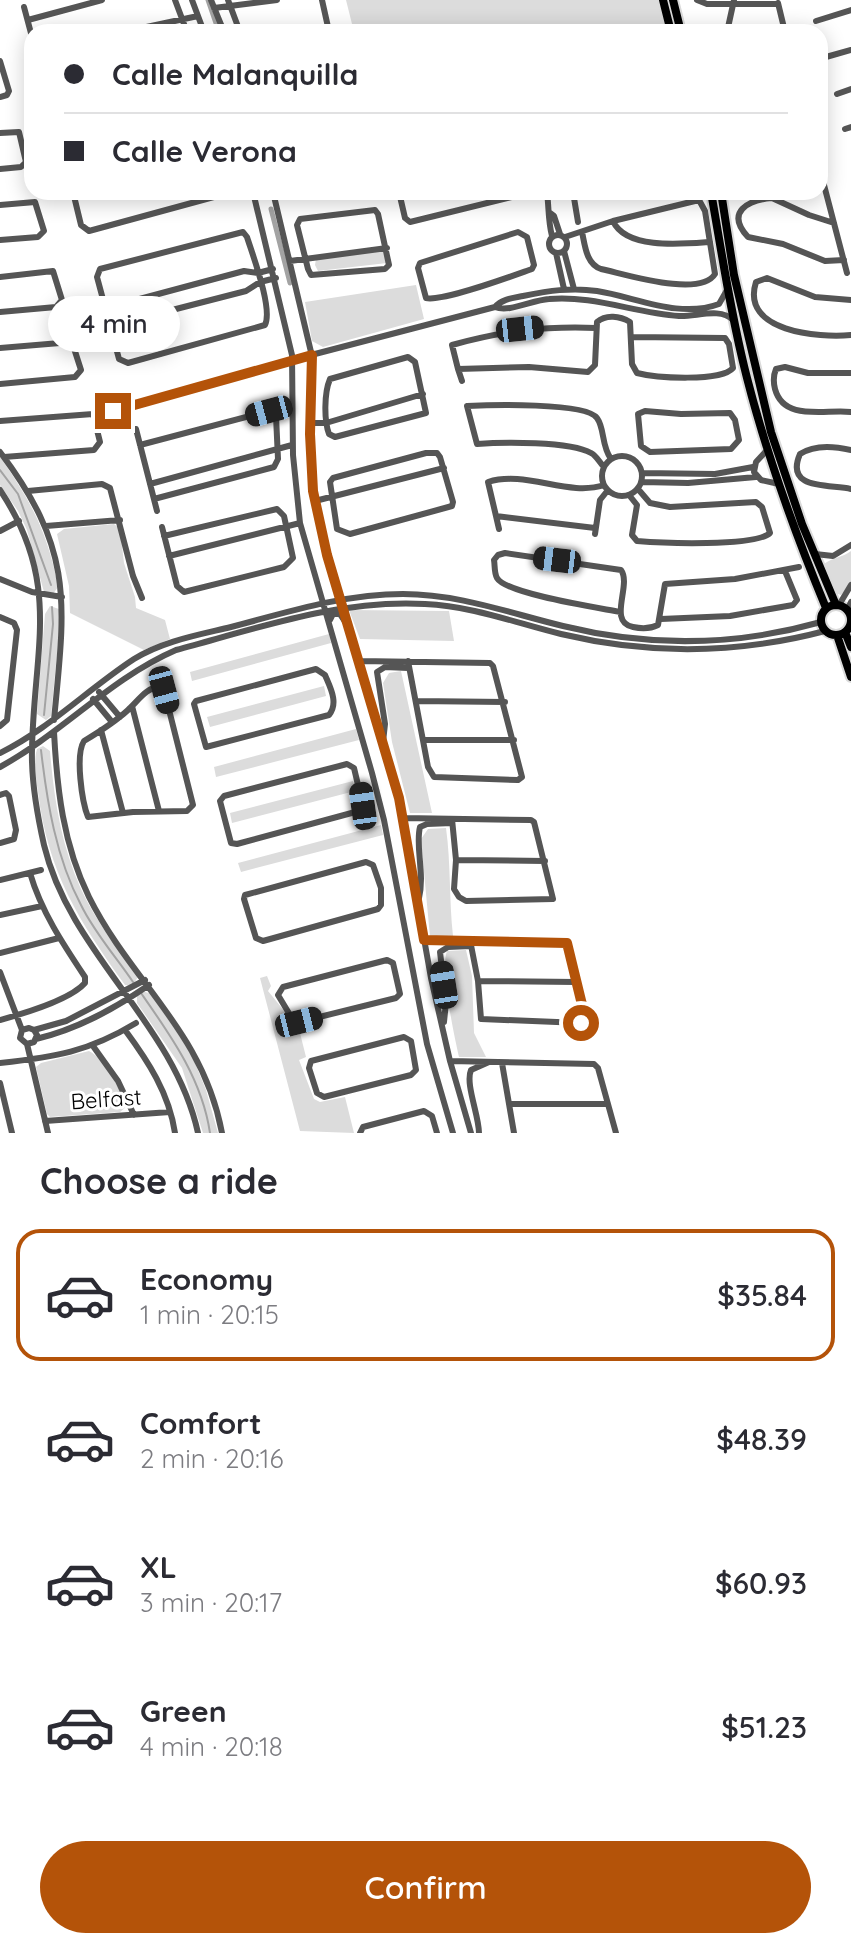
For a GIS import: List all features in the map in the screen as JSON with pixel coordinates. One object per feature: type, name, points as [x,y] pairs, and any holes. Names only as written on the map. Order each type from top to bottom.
[{"type":"main road","points":[[663,0],[669,24]]},
{"type":"main road","points":[[673,0],[679,24]]},
{"type":"main road","points":[[714,200],[727,229],[727,290],[734,321],[762,398],[768,449],[779,471]]},
{"type":"main road","points":[[721,200],[727,263],[741,307],[745,347],[767,434],[826,608],[823,626],[841,633],[851,647]]},
{"type":"main road","points":[[783,482],[815,554],[851,621],[841,633]]},
{"type":"main road","points":[[826,608],[843,606]]},
{"type":"main road","points":[[841,633],[851,677]]},
{"type":"street","points":[[28,20],[102,0]]},
{"type":"street","points":[[175,0],[184,24]]},
{"type":"street","points":[[192,0],[201,24]]},
{"type":"street","points":[[211,0],[221,24]]},
{"type":"street","points":[[214,8],[229,2],[277,0]]},
{"type":"street","points":[[322,0],[327,24]]},
{"type":"street","points":[[699,1],[778,2],[783,24]]},
{"type":"street","points":[[229,2],[237,24]]},
{"type":"street","points":[[730,24],[737,2]]},
{"type":"street","points":[[24,7],[29,24]]},
{"type":"street","points":[[816,21],[851,10]]},
{"type":"street","points":[[189,24],[198,16]]},
{"type":"street","points":[[154,24],[169,20],[177,24]]},
{"type":"street","points":[[828,56],[851,50]]},
{"type":"street","points":[[0,61],[9,91],[0,97]]},
{"type":"street","points":[[837,94],[851,89]]},
{"type":"street","points":[[0,133],[19,132],[24,153]]},
{"type":"street","points":[[0,169],[24,164]]},
{"type":"street","points":[[75,200],[85,230],[201,200]]},
{"type":"street","points":[[256,200],[276,278],[292,360],[292,445],[300,523],[372,773],[427,1044],[451,1127],[436,1129],[432,1116],[424,1111],[363,1127],[360,1133]]},
{"type":"street","points":[[257,204],[266,200]]},
{"type":"street","points":[[275,200],[312,355],[310,434],[313,491],[324,544],[403,818],[424,940],[450,1061],[471,1133]]},
{"type":"street","points":[[401,200],[408,222],[499,200]]},
{"type":"street","points":[[548,200],[550,213],[554,216],[564,289]]},
{"type":"street","points":[[574,200],[578,222]]},
{"type":"street","points":[[531,250],[556,237],[692,200]]},
{"type":"street","points":[[582,232],[592,264],[601,269],[669,284],[710,281],[715,274],[698,200]]},
{"type":"street","points":[[760,200],[744,206],[739,215],[741,227],[748,237],[775,242],[825,261],[844,260]]},
{"type":"street","points":[[776,200],[834,223]]},
{"type":"street","points":[[828,200],[847,273]]},
{"type":"street","points":[[0,205],[35,202],[44,231],[38,237],[0,240]]},
{"type":"street","points":[[375,210],[387,248],[390,263],[385,269],[315,277],[308,269],[297,225],[303,217],[375,210]]},
{"type":"street","points":[[720,217],[739,215]]},
{"type":"street","points":[[613,221],[623,234],[649,242],[675,245],[710,242]]},
{"type":"street","points":[[727,229],[741,227]]},
{"type":"street","points":[[239,232],[247,237],[260,282],[268,316],[265,325],[128,363],[116,354],[97,277],[100,269],[239,232]]},
{"type":"street","points":[[518,232],[525,234],[531,250],[534,268],[471,290],[429,299],[424,295],[419,266],[423,262],[518,232]]},
{"type":"street","points":[[556,237],[574,289]]},
{"type":"street","points":[[531,250],[559,250],[584,242]]},
{"type":"street","points":[[290,261],[387,248]]},
{"type":"street","points":[[106,308],[244,271],[258,273],[273,269]]},
{"type":"street","points":[[293,273],[308,269]]},
{"type":"street","points":[[0,277],[53,271],[62,300],[56,307],[0,312]]},
{"type":"street","points":[[110,326],[246,291],[260,282],[276,278]]},
{"type":"street","points":[[755,301],[756,282],[762,278],[815,297],[851,300]]},
{"type":"street","points":[[0,421],[93,414],[128,407],[495,307],[506,300],[564,289],[606,292],[664,307],[712,306],[724,299],[727,290]]},
{"type":"street","points":[[606,292],[610,316]]},
{"type":"street","points":[[738,295],[755,301],[770,320],[803,334],[831,337],[851,335]]},
{"type":"street","points":[[495,307],[503,309],[547,299],[608,303],[683,317],[726,314],[734,321]]},
{"type":"street","points":[[741,307],[755,301]]},
{"type":"street","points":[[620,318],[622,306]]},
{"type":"street","points":[[712,306],[714,314]]},
{"type":"street","points":[[458,369],[529,367],[588,372],[595,365],[599,319],[610,316],[630,322],[632,364],[642,374],[700,376],[727,374],[733,368],[725,338],[632,337]]},
{"type":"street","points":[[452,345],[520,329],[559,326],[596,328]]},
{"type":"street","points":[[451,335],[462,381]]},
{"type":"street","points":[[0,348],[72,342],[81,370],[75,377],[0,384]]},
{"type":"street","points":[[311,423],[326,427],[335,437],[423,415],[427,410],[415,362],[408,357],[334,378],[327,386],[326,427]]},
{"type":"street","points":[[851,373],[808,373],[782,367],[776,369],[774,385],[782,403],[790,408],[804,412],[851,412]]},
{"type":"street","points":[[758,386],[774,385]]},
{"type":"street","points":[[310,434],[423,394]]},
{"type":"street","points":[[762,398],[777,395]]},
{"type":"street","points":[[480,453],[466,402],[535,405],[591,413],[599,421],[603,446],[611,459]]},
{"type":"street","points":[[140,445],[272,411],[276,416],[278,459],[274,467],[154,499]]},
{"type":"street","points":[[633,458],[641,446],[637,417],[641,412],[727,412],[735,420],[739,440],[731,449],[650,452],[641,446]]},
{"type":"street","points":[[2,455],[94,450],[100,442],[93,414]]},
{"type":"street","points":[[136,429],[157,511]]},
{"type":"street","points":[[477,444],[542,444],[592,453],[604,467],[606,488],[600,500],[595,531],[496,516]]},
{"type":"street","points":[[150,484],[292,445]]},
{"type":"street","points":[[592,453],[603,446]]},
{"type":"street","points":[[851,450],[822,447],[804,451],[797,466],[803,479],[815,486],[851,489]]},
{"type":"street","points":[[641,469],[715,474],[753,467],[768,449]]},
{"type":"street","points":[[629,495],[637,505],[634,539],[698,544],[756,539],[769,535],[771,531],[760,504],[747,501],[670,507],[650,503],[640,485],[641,469],[650,452]]},
{"type":"street","points":[[426,453],[437,453],[444,468],[452,506],[350,534],[337,529],[331,487],[333,478],[426,453]]},
{"type":"street","points":[[2,455],[28,491],[46,526],[57,563],[63,637],[54,732],[59,800],[73,861],[104,924],[147,982],[200,1063],[216,1104],[222,1133]]},
{"type":"street","points":[[278,459],[293,455]]},
{"type":"street","points":[[604,467],[611,459],[622,455],[633,458],[641,469]]},
{"type":"street","points":[[779,471],[797,466]]},
{"type":"street","points":[[753,467],[756,477]]},
{"type":"street","points":[[315,501],[444,468]]},
{"type":"street","points":[[485,474],[499,529]]},
{"type":"street","points":[[488,482],[536,481],[606,488],[614,494],[629,495],[640,485],[756,477],[783,482],[803,479]]},
{"type":"street","points":[[28,491],[106,485],[112,493],[133,576],[142,598]]},
{"type":"street","points":[[313,491],[331,487]]},
{"type":"street","points":[[592,489],[600,500]]},
{"type":"street","points":[[0,490],[28,543],[40,594],[41,639],[32,748],[40,827],[53,873],[79,927],[153,1030],[175,1067],[189,1099],[198,1133]]},
{"type":"street","points":[[164,536],[274,509],[282,513],[298,510]]},
{"type":"street","points":[[162,527],[180,590],[184,592],[284,567],[292,562],[293,553],[282,513]]},
{"type":"street","points":[[46,526],[120,520]]},
{"type":"street","points":[[0,531],[19,521]]},
{"type":"street","points":[[169,556],[300,523]]},
{"type":"street","points":[[307,550],[318,552],[324,544]]},
{"type":"street","points":[[815,554],[833,556],[851,545]]},
{"type":"street","points":[[620,612],[550,598],[502,583],[496,576],[496,557],[505,553],[615,568],[625,574],[620,612],[625,624],[643,628],[655,627],[661,619],[665,584],[735,579],[799,567]]},
{"type":"street","points":[[311,561],[318,555],[327,555]]},
{"type":"street","points":[[661,619],[730,616],[793,605],[797,600],[785,571]]},
{"type":"street","points":[[0,579],[40,594],[62,597]]},
{"type":"street","points":[[843,606],[851,585]]},
{"type":"street","points":[[1,764],[32,748],[143,665],[176,650],[326,611],[343,603],[404,594],[460,599],[564,627],[675,642],[736,639],[823,626]]},
{"type":"street","points":[[0,753],[33,735],[133,660],[174,641],[324,603],[405,603],[458,607],[561,634],[631,647],[674,650],[734,648],[823,626]]},
{"type":"street","points":[[329,621],[333,614],[340,614],[350,629]]},
{"type":"street","points":[[0,617],[14,623],[17,630],[7,720],[0,726]]},
{"type":"street","points":[[631,647],[634,627]]},
{"type":"street","points":[[641,648],[643,628]]},
{"type":"street","points":[[359,661],[408,665]]},
{"type":"street","points":[[383,742],[385,724],[377,672],[385,667],[408,665],[490,663],[505,702],[522,777],[518,780],[434,777],[428,767],[408,665]]},
{"type":"street","points":[[316,669],[325,675],[329,684],[333,710],[319,719],[209,748],[205,745],[194,704],[197,700],[316,669]]},
{"type":"street","points":[[329,684],[346,679]]},
{"type":"street","points":[[156,686],[164,690],[194,803],[187,811],[123,813],[93,818],[87,815],[79,752],[84,741],[132,706],[156,686]]},
{"type":"street","points":[[95,688],[120,717]]},
{"type":"street","points":[[332,695],[349,691]]},
{"type":"street","points":[[88,693],[112,722]]},
{"type":"street","points":[[416,701],[505,702]]},
{"type":"street","points":[[132,706],[159,811]]},
{"type":"street","points":[[101,730],[123,813]]},
{"type":"street","points":[[424,740],[514,740]]},
{"type":"street","points":[[347,764],[354,768],[361,789],[363,806],[355,813],[237,844],[229,839],[220,801],[224,796],[347,764]]},
{"type":"street","points":[[358,777],[372,773]]},
{"type":"street","points":[[361,789],[375,786]]},
{"type":"street","points":[[0,795],[6,793],[9,796],[16,830],[14,839],[0,843]]},
{"type":"street","points":[[403,818],[534,822],[553,899],[466,901],[459,897],[454,889],[456,860],[452,821]]},
{"type":"street","points":[[418,904],[423,875],[418,835],[420,827],[452,821]]},
{"type":"street","points":[[456,860],[545,861]]},
{"type":"street","points":[[366,862],[373,865],[378,877],[381,905],[378,909],[263,941],[254,936],[244,899],[247,894],[366,862]]},
{"type":"street","points":[[0,880],[41,870]]},
{"type":"street","points":[[0,1020],[76,991],[85,983],[85,977],[42,906],[30,873]]},
{"type":"street","points":[[378,877],[394,873]]},
{"type":"street","points":[[381,888],[397,885]]},
{"type":"street","points":[[0,915],[42,906]]},
{"type":"street","points":[[0,953],[59,938]]},
{"type":"street","points":[[424,940],[567,943],[584,1021],[481,1019],[471,943]]},
{"type":"street","points":[[443,1027],[446,1002],[440,952],[448,947],[471,943]]},
{"type":"street","points":[[387,960],[391,961],[395,970],[400,994],[396,998],[299,1022],[293,1020],[278,995],[283,987],[387,960]]},
{"type":"street","points":[[395,970],[411,966]]},
{"type":"street","points":[[0,972],[3,988],[28,1029],[40,1060]]},
{"type":"street","points":[[398,982],[413,977]]},
{"type":"street","points":[[478,981],[576,982]]},
{"type":"street","points":[[128,995],[66,1021],[28,1029],[20,1038],[32,1042],[95,1019],[147,982]]},
{"type":"street","points":[[0,1063],[40,1060],[93,1046],[136,1023]]},
{"type":"street","points":[[125,1030],[162,1088],[175,1133]]},
{"type":"street","points":[[404,1037],[411,1041],[414,1054],[416,1070],[411,1075],[324,1097],[316,1091],[309,1068],[311,1061],[404,1037]]},
{"type":"street","points":[[32,1042],[29,1060],[48,1133]]},
{"type":"street","points":[[414,1054],[427,1044]]},
{"type":"street","points":[[93,1046],[118,1081],[134,1115]]},
{"type":"street","points":[[414,1054],[430,1056]]},
{"type":"street","points":[[450,1061],[596,1065],[616,1133]]},
{"type":"street","points":[[479,1133],[468,1075],[471,1070],[489,1062]]},
{"type":"street","points":[[502,1063],[514,1133]]},
{"type":"street","points":[[0,1083],[12,1133]]},
{"type":"street","points":[[510,1104],[608,1104]]},
{"type":"street","name":"Belfast","points":[[45,1121],[170,1112]]},
{"type":"shaded area","points":[[346,0],[661,0],[667,24],[352,24]]},
{"type":"shaded area","points":[[384,251],[387,263],[318,271],[315,265],[316,259]]},
{"type":"shaded area","points":[[416,285],[424,319],[323,347],[312,341],[305,302]]},
{"type":"shaded area","points":[[0,457],[21,488],[43,534],[58,587],[53,594],[44,592],[27,530],[0,485]]},
{"type":"shaded area","points":[[114,524],[120,529],[124,563],[136,608],[165,620],[170,639],[144,650],[70,613],[69,586],[57,534],[64,529]]},
{"type":"shaded area","points":[[851,551],[851,583],[841,595],[835,593],[824,572],[824,564]]},
{"type":"shaded area","points":[[50,606],[59,609],[59,633],[51,716],[46,720],[37,714],[45,614]]},
{"type":"shaded area","points":[[349,610],[449,611],[454,641],[360,639]]},
{"type":"shaded area","points":[[329,634],[331,643],[192,681],[190,672]]},
{"type":"shaded area","points":[[401,671],[432,813],[410,813],[392,742],[383,683],[389,673]]},
{"type":"shaded area","points":[[324,686],[326,696],[210,727],[207,717]]},
{"type":"shaded area","points":[[356,729],[359,740],[216,777],[214,767]]},
{"type":"shaded area","points":[[43,746],[50,751],[60,821],[74,872],[93,912],[138,977],[132,986],[125,985],[93,939],[58,872],[43,821],[36,776],[37,749]]},
{"type":"shaded area","points":[[353,781],[355,791],[232,823],[230,813]]},
{"type":"shaded area","points":[[381,825],[383,835],[241,872],[238,863]]},
{"type":"shaded area","points":[[446,828],[453,936],[430,937],[421,839],[428,829]]},
{"type":"shaded area","points":[[466,950],[472,976],[474,1033],[486,1057],[459,1057],[451,1019],[445,960],[447,951]]},
{"type":"shaded area","points":[[267,976],[271,986],[268,991],[299,1029],[306,1057],[299,1060],[314,1099],[320,1102],[345,1097],[354,1133],[300,1131],[260,978]]},
{"type":"shaded area","points":[[143,991],[151,994],[191,1053],[218,1133],[203,1133],[182,1068],[137,1003],[137,996]]},
{"type":"shaded area","points":[[89,1051],[112,1075],[126,1107],[120,1112],[50,1117],[36,1067]]},
{"type":"waterway","points":[[208,0],[216,24]]},
{"type":"waterway","points":[[271,209],[290,283]]},
{"type":"waterway","points":[[0,470],[18,494],[51,585]]},
{"type":"waterway","points":[[44,715],[52,607]]},
{"type":"waterway","points":[[41,750],[54,829],[72,887],[92,925],[133,982]]},
{"type":"waterway","points":[[141,993],[193,1076],[210,1133]]},
{"type":"route","points":[[113,411],[312,355],[311,470],[318,519],[399,798],[424,940],[567,943],[585,1017],[581,1023]]}]
